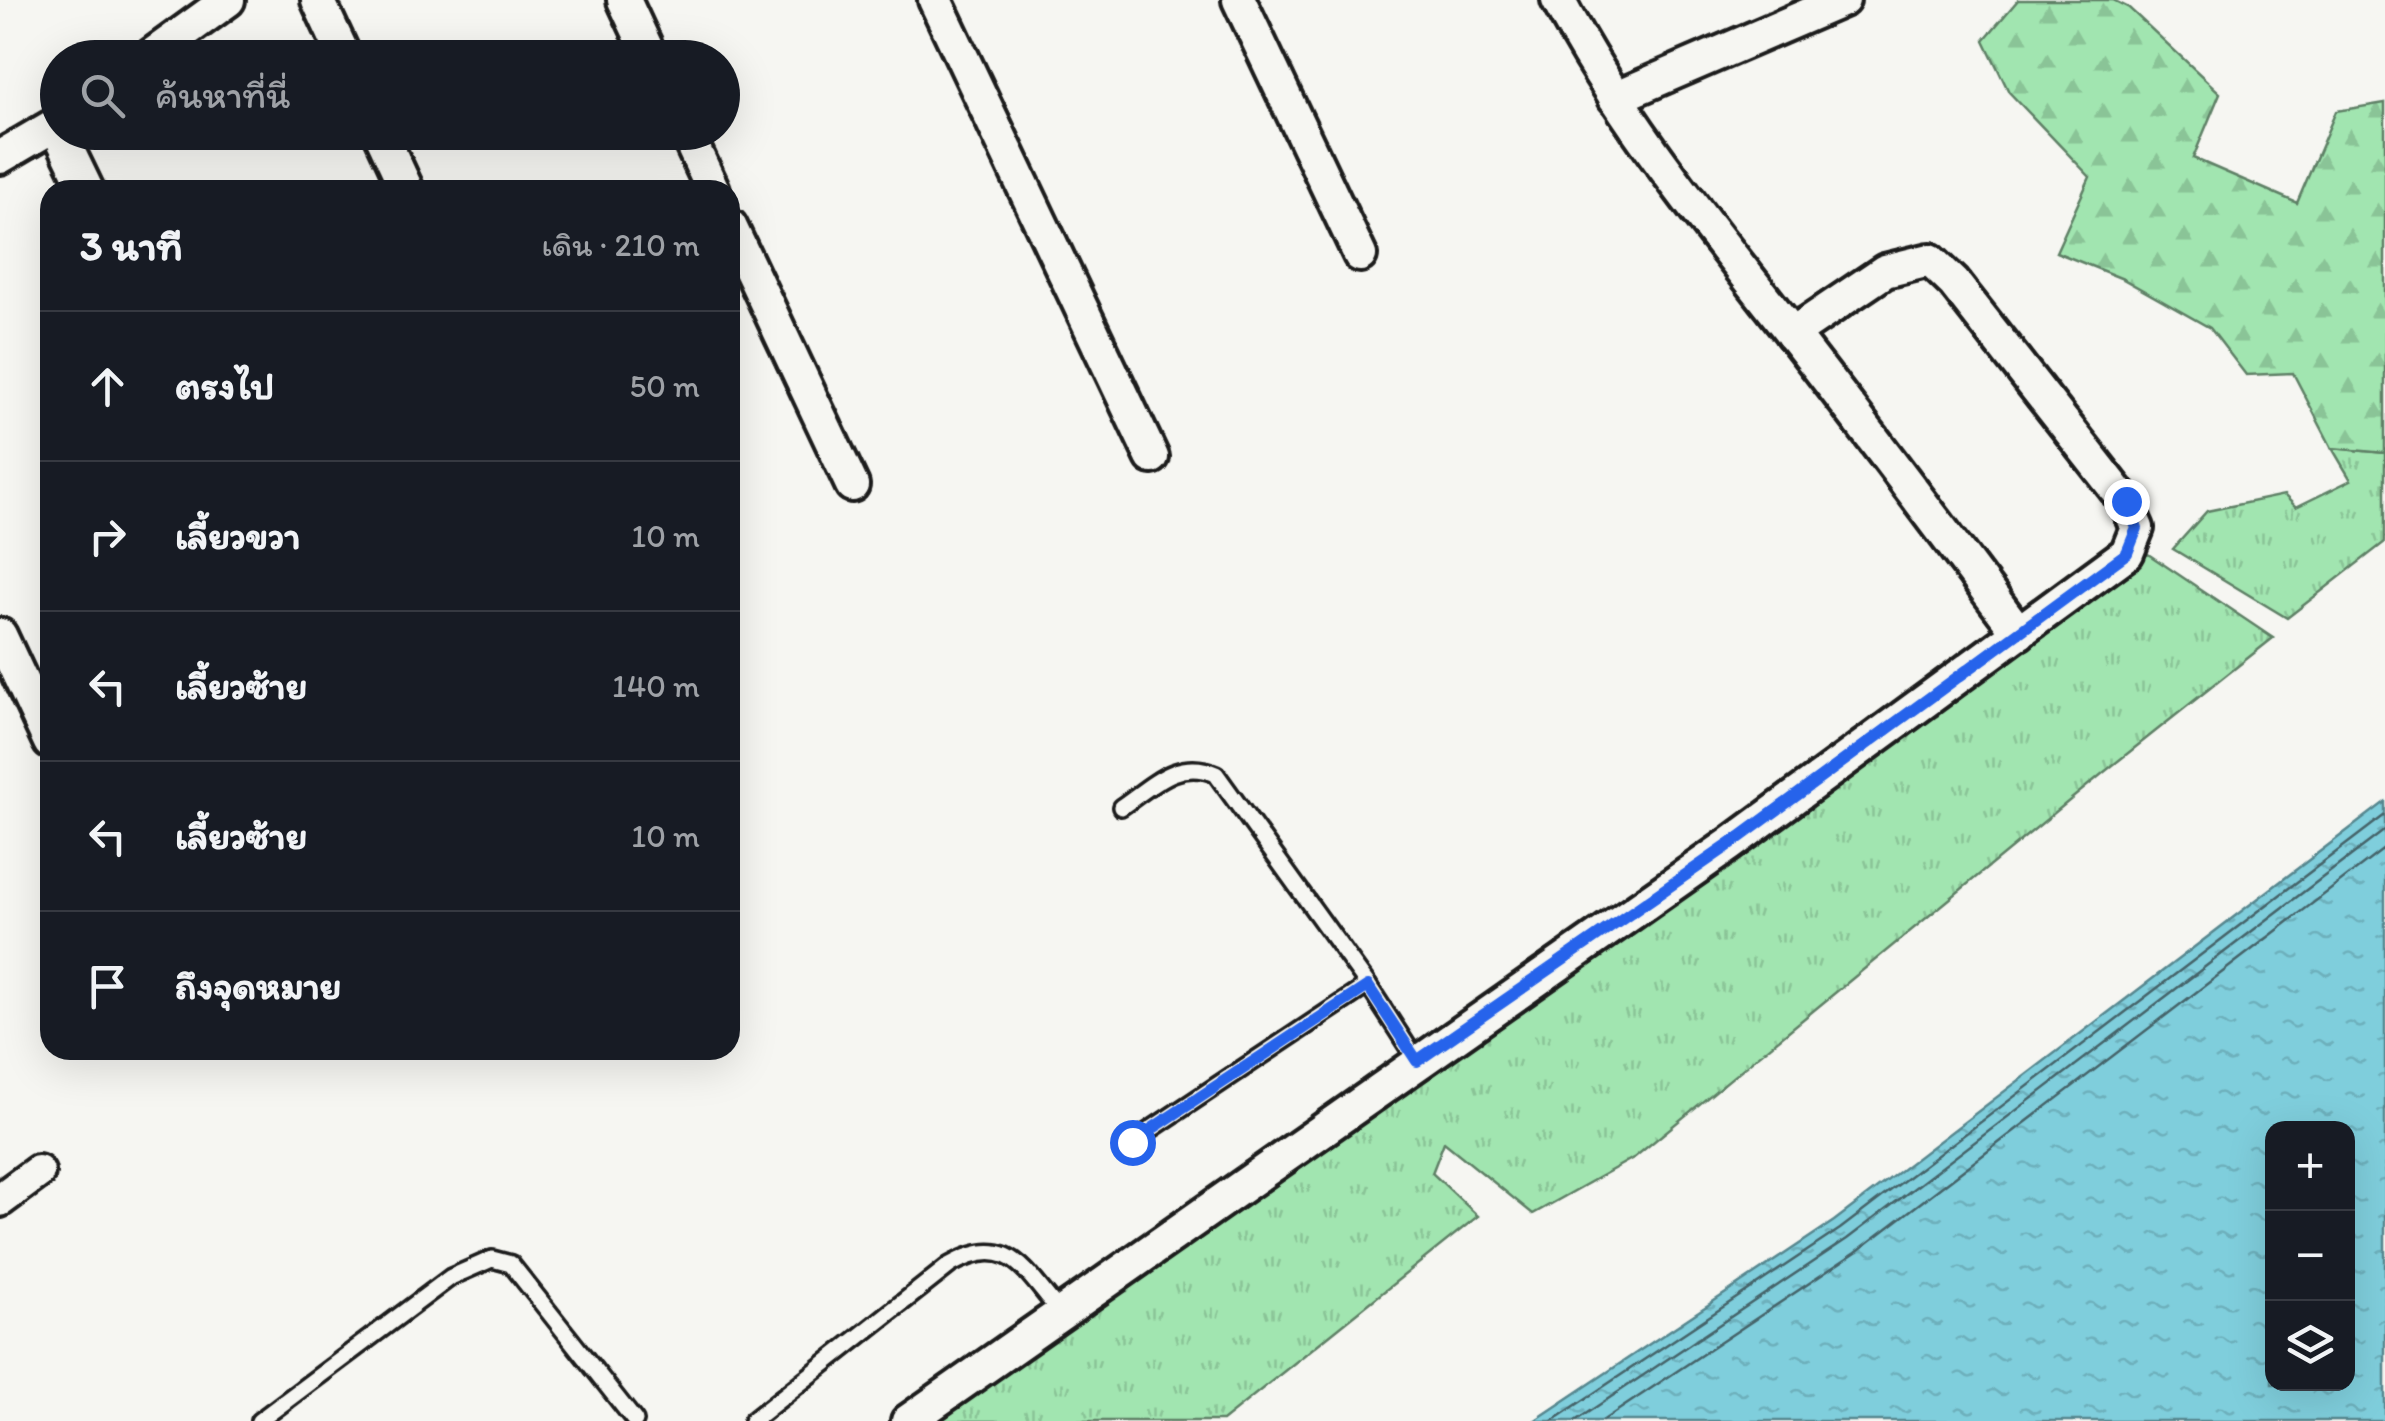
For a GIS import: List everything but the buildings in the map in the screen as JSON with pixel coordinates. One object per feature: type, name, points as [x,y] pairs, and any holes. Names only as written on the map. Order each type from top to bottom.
[{"type":"street","points":[[173,40],[228,0]]},
{"type":"street","points":[[318,0],[336,40]]},
{"type":"street","points":[[624,0],[643,40]]},
{"type":"street","points":[[935,0],[1152,457]]},
{"type":"street","points":[[1240,0],[1360,255]]},
{"type":"street","points":[[1558,0],[1614,98],[1684,196],[2019,632]]},
{"type":"street","points":[[1614,98],[1843,0]]},
{"type":"street","points":[[0,157],[40,137]]},
{"type":"street","points":[[68,150],[82,180]]},
{"type":"street","points":[[388,150],[402,180]]},
{"type":"street","points":[[694,150],[708,180]]},
{"type":"street","points":[[740,247],[852,486]]},
{"type":"street","points":[[908,1421],[1729,845],[2127,553],[2137,528],[2126,501],[1954,284],[1930,260],[1885,270],[1792,334]]},
{"type":"street","points":[[0,636],[40,721]]},
{"type":"street","points":[[0,1200],[38,1172]]},
{"type":"lane","points":[[1121,808],[1181,769],[1198,766],[1216,774],[1417,1061]]},
{"type":"lane","points":[[1132,1142],[1368,986]]},
{"type":"lane","points":[[752,1421],[950,1265],[971,1254],[1011,1256],[1061,1314]]},
{"type":"lane","points":[[260,1421],[451,1277],[492,1259],[511,1264],[634,1421]]},
{"type":"green space","points":[[2018,0],[2113,0],[2129,8],[2220,93],[2193,158],[2297,203],[2336,111],[2385,103],[2385,453],[2332,448],[2293,373],[2246,375],[2210,328],[2123,279],[2056,252],[2090,177],[2009,92],[1984,40]]},
{"type":"green space","points":[[2332,448],[2385,453],[2385,542],[2287,618],[2173,549],[2207,511],[2284,495],[2296,507],[2351,480]]},
{"type":"green space","points":[[2148,554],[2273,638],[1635,1157],[1533,1214],[1444,1142],[1432,1173],[1478,1216],[1222,1421],[938,1421],[1595,955]]},
{"type":"water","points":[[2385,802],[2385,1421],[1534,1421],[1834,1221]]},
{"type":"route","points":[[1132,1142],[1368,986],[1417,1061],[1729,845],[2127,553],[2137,528],[2126,501]]}]
